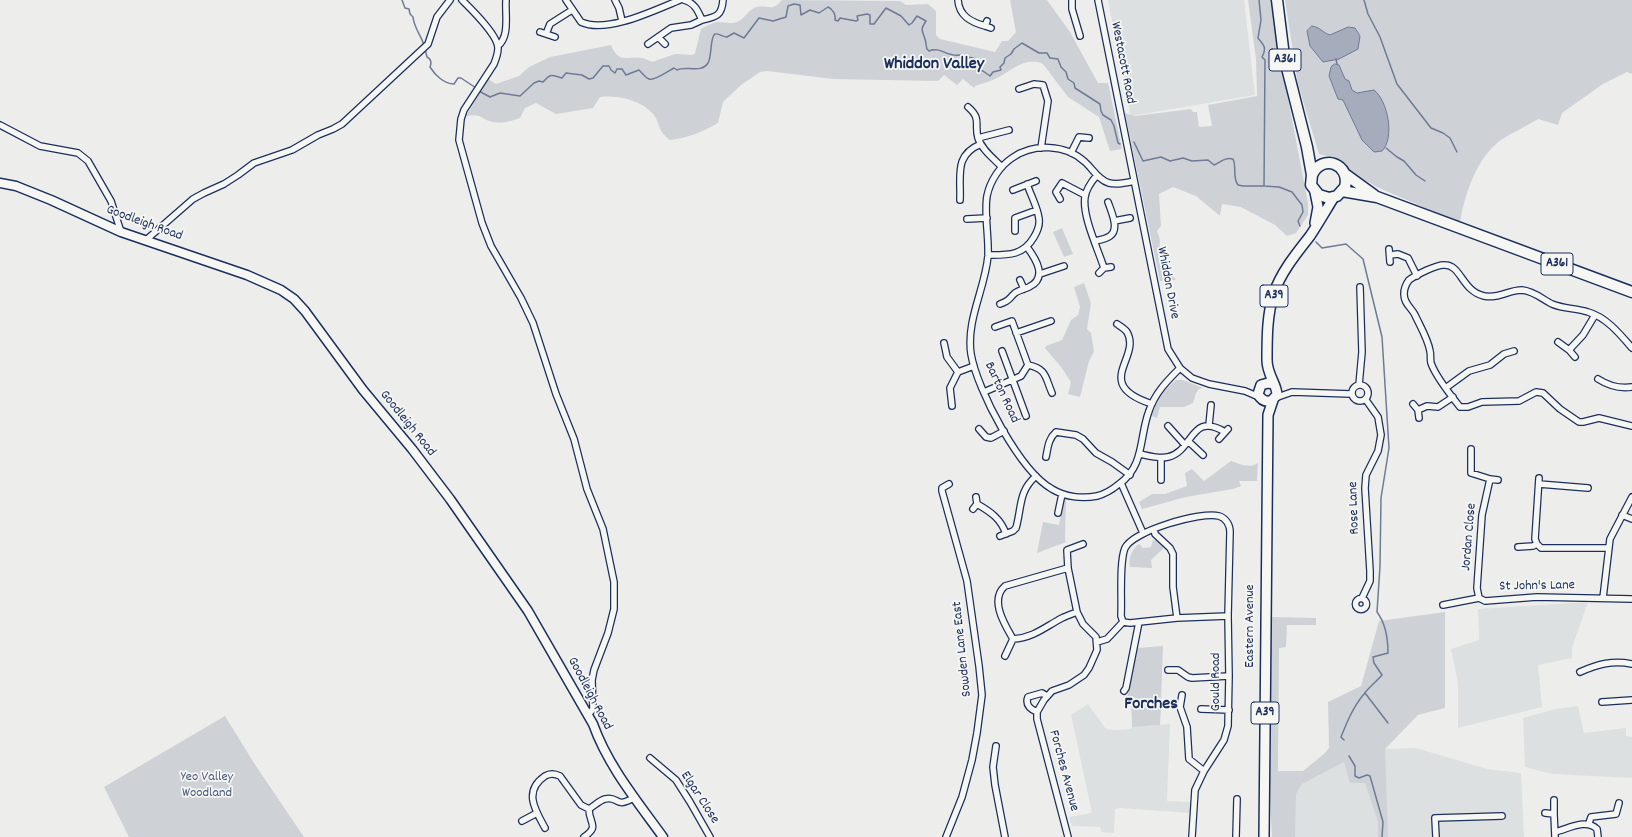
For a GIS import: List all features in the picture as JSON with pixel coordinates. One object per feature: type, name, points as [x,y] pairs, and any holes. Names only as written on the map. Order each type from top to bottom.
[{"type":"highway","name":"A361","points":[[1277,0],[1284,56],[1307,147],[1312,175]]},
{"type":"highway","name":"A361","points":[[1307,147],[1311,154],[1318,160],[1326,163]]},
{"type":"highway","points":[[1326,163],[1339,166],[1345,174],[1346,183],[1342,191],[1334,197],[1324,197],[1315,192],[1311,186],[1312,175],[1317,167],[1326,163]]},
{"type":"highway","name":"A361","points":[[1345,174],[1377,197]]},
{"type":"highway","name":"A361","points":[[1342,191],[1377,197],[1632,292]]},
{"type":"main road","name":"Eastern Avenue","points":[[1310,235],[1318,212],[1315,192]]},
{"type":"main road","name":"Eastern Avenue","points":[[1264,837],[1268,415],[1266,394],[1268,333],[1274,293],[1290,262],[1310,235],[1334,197]]},
{"type":"main road","name":"Eastern Avenue","points":[[1266,394],[1277,390],[1268,367]]},
{"type":"main road","points":[[1266,394],[1268,382],[1274,385]]},
{"type":"street","points":[[146,240],[198,196],[224,184],[254,163],[304,145],[311,139],[342,124],[428,44],[438,17],[450,0]]},
{"type":"street","points":[[462,0],[478,15],[490,31],[498,46],[494,64],[476,94],[464,110],[460,119],[459,140],[462,154],[484,229],[491,246],[521,298],[533,323],[556,394],[574,439],[587,489],[603,528],[614,582],[614,608],[611,622],[594,670],[592,680],[593,708],[588,715]]},
{"type":"street","points":[[498,46],[503,42],[506,31],[506,0]]},
{"type":"street","points":[[566,0],[577,18],[584,23],[598,24],[622,21],[654,12],[680,0]]},
{"type":"street","points":[[615,0],[619,8],[622,21]]},
{"type":"street","points":[[684,0],[691,2],[696,7],[702,20]]},
{"type":"street","points":[[648,44],[671,28],[691,25],[719,14],[722,11],[723,0]]},
{"type":"street","points":[[958,0],[962,15],[975,23],[988,25]]},
{"type":"street","points":[[1072,0],[1072,9],[1080,36]]},
{"type":"street","name":"Westacott Road","points":[[1098,0],[1124,130]]},
{"type":"street","points":[[555,38],[543,33],[550,24],[572,10]]},
{"type":"street","points":[[658,37],[665,44]]},
{"type":"street","points":[[1018,89],[1034,84],[1043,85],[1048,101],[1041,148]]},
{"type":"street","points":[[968,107],[974,112],[978,119],[978,138],[981,144],[1002,167]]},
{"type":"street","points":[[0,125],[40,146],[78,153],[88,161],[111,202],[121,232]]},
{"type":"street","points":[[978,138],[1009,130]]},
{"type":"street","name":"Whiddon Drive","points":[[1124,130],[1168,349],[1180,368],[1192,378],[1199,381],[1245,391],[1266,394]]},
{"type":"street","points":[[1071,153],[1079,137],[1090,138]]},
{"type":"street","points":[[960,200],[961,161],[968,151],[981,144]]},
{"type":"street","name":"Barton Road","points":[[1134,181],[1118,184],[1108,183],[1097,175],[1084,161],[1071,153],[1058,149],[1041,148],[1020,153],[1002,167],[996,175],[987,196],[988,255],[985,278],[971,324],[970,344],[974,366],[984,392],[1004,431],[1030,469],[1044,484],[1062,494],[1079,497],[1097,496],[1113,489],[1130,475],[1140,454],[1146,423],[1158,391],[1180,368]]},
{"type":"street","points":[[1097,175],[1092,181],[1085,195],[1084,210],[1104,268]]},
{"type":"street","points":[[1014,190],[1036,181]]},
{"type":"street","name":"Goodleigh Road","points":[[0,183],[16,186],[44,197],[121,232],[247,275],[281,290],[294,299],[363,390],[412,449],[450,499],[528,611],[588,715],[610,761],[663,837]]},
{"type":"street","points":[[1060,200],[1056,192],[1062,183],[1085,195]]},
{"type":"street","points":[[988,255],[1012,254],[1027,247],[1038,229],[1039,218],[1027,184]]},
{"type":"street","points":[[1095,241],[1112,235],[1114,230],[1114,221],[1108,202]]},
{"type":"street","points":[[1015,231],[1016,218],[1037,210]]},
{"type":"street","points":[[967,219],[987,218]]},
{"type":"street","points":[[1114,221],[1130,218]]},
{"type":"street","points":[[1027,247],[1037,263],[1040,274]]},
{"type":"street","points":[[1390,262],[1389,252],[1408,258],[1417,276]]},
{"type":"street","points":[[1632,348],[1612,327],[1595,315],[1561,307],[1537,294],[1528,291],[1515,292],[1496,297],[1481,295],[1470,289],[1464,283],[1457,270],[1452,266],[1440,265],[1417,276],[1407,283],[1404,289],[1405,301],[1414,313],[1431,352],[1431,364],[1460,407],[1463,408],[1482,402],[1519,401],[1536,392],[1547,395],[1560,409],[1579,422],[1599,418],[1632,426]]},
{"type":"street","points":[[1000,304],[1009,301],[1015,293],[1034,284],[1040,274],[1064,266]]},
{"type":"street","points":[[1099,273],[1104,268],[1111,268]]},
{"type":"street","points":[[1020,280],[1024,289]]},
{"type":"street","points":[[1360,287],[1362,352],[1360,385]]},
{"type":"street","points":[[1569,350],[1583,335],[1595,315]]},
{"type":"street","points":[[984,392],[1013,381],[1021,376],[1028,365],[1012,321],[995,327]]},
{"type":"street","points":[[1016,333],[1051,321]]},
{"type":"street","points":[[1117,324],[1126,330],[1130,339],[1129,348],[1121,375],[1123,386],[1132,396],[1152,404]]},
{"type":"street","points":[[1558,342],[1569,350],[1575,357]]},
{"type":"street","points":[[944,343],[947,357],[958,372]]},
{"type":"street","points":[[1002,351],[1026,416]]},
{"type":"street","points":[[1447,387],[1469,371],[1490,365],[1503,352],[1514,351]]},
{"type":"street","points":[[1028,365],[1038,367],[1043,372],[1052,393]]},
{"type":"street","points":[[952,406],[950,388],[958,372],[974,366]]},
{"type":"street","points":[[1598,379],[1609,386],[1624,388],[1632,387]]},
{"type":"street","points":[[1274,385],[1292,392]]},
{"type":"street","points":[[1360,385],[1367,389],[1368,396],[1363,402],[1356,401],[1352,398],[1351,394],[1354,387],[1360,385]]},
{"type":"street","name":"Whiddon Drive","points":[[1245,391],[1266,394]]},
{"type":"street","points":[[1266,394],[1292,392],[1351,394]]},
{"type":"street","points":[[1418,410],[1427,406],[1438,407],[1453,397]]},
{"type":"street","name":"Rose Lane","points":[[1362,598],[1370,581],[1365,488],[1366,475],[1378,451],[1381,436],[1378,417],[1366,400]]},
{"type":"street","points":[[1413,404],[1418,410],[1419,418]]},
{"type":"street","points":[[1209,425],[1211,405]]},
{"type":"street","points":[[1140,454],[1161,458],[1176,454],[1198,429],[1209,425],[1227,430],[1219,439]]},
{"type":"street","points":[[1168,426],[1186,443],[1203,454]]},
{"type":"street","points":[[979,429],[986,437],[991,438],[1004,431]]},
{"type":"street","points":[[1046,457],[1048,443],[1056,432],[1076,435],[1096,453],[1130,475]]},
{"type":"street","points":[[1471,449],[1471,473],[1498,480]]},
{"type":"street","points":[[1161,458],[1161,480]]},
{"type":"street","points":[[1000,536],[1016,528],[1023,492],[1027,485],[1036,476]]},
{"type":"street","points":[[1539,478],[1535,539],[1537,544],[1542,548],[1609,548]]},
{"type":"street","name":"Jordan Close","points":[[1479,598],[1478,588],[1482,515],[1490,479]]},
{"type":"street","points":[[1121,483],[1143,532]]},
{"type":"street","name":"Sowden Lane East","points":[[946,837],[962,797],[972,760],[982,696],[967,581],[942,491],[942,488],[948,484]]},
{"type":"street","points":[[1539,484],[1588,488]]},
{"type":"street","points":[[1058,513],[1062,494]]},
{"type":"street","points":[[1603,598],[1610,540],[1632,497]]},
{"type":"street","points":[[976,498],[978,504],[993,514],[1000,521],[1006,534]]},
{"type":"street","points":[[972,509],[978,504]]},
{"type":"street","name":"Gould Road","points":[[1154,529],[1181,520],[1209,515],[1220,516],[1226,520],[1230,526],[1228,726],[1224,740],[1204,771],[1195,790],[1192,837]]},
{"type":"street","points":[[1622,515],[1632,520]]},
{"type":"street","points":[[1123,622],[1121,616],[1123,561],[1125,548],[1131,541],[1143,532],[1154,529],[1156,534],[1174,554],[1173,587],[1177,618]]},
{"type":"street","points":[[1037,712],[1052,691],[1069,686],[1084,675],[1097,650],[1096,637],[1083,624],[1077,612],[1068,568],[1067,550],[1083,544]]},
{"type":"street","points":[[1518,547],[1537,544]]},
{"type":"street","points":[[1012,639],[1000,618],[999,594],[1001,590],[1010,585],[1068,568]]},
{"type":"street","name":"St John's Lane","points":[[1443,605],[1479,598],[1485,601],[1537,597],[1632,599]]},
{"type":"street","points":[[1012,639],[1036,634],[1062,618],[1077,612]]},
{"type":"street","points":[[1123,622],[1130,623],[1177,618],[1228,616]]},
{"type":"street","points":[[1097,642],[1107,639],[1123,622]]},
{"type":"street","points":[[1124,691],[1126,688],[1139,622]]},
{"type":"street","points":[[1005,656],[1012,639]]},
{"type":"street","points":[[1580,672],[1609,662],[1632,664]]},
{"type":"street","points":[[1168,670],[1178,670],[1192,678],[1209,673],[1229,676]]},
{"type":"street","name":"Forches Avenue","points":[[1047,696],[1042,693],[1028,697],[1028,704],[1030,708],[1037,712],[1037,719],[1068,837]]},
{"type":"street","points":[[1182,695],[1180,706],[1187,727],[1189,759],[1204,771]]},
{"type":"street","points":[[1602,702],[1632,700]]},
{"type":"street","points":[[1201,710],[1229,710]]},
{"type":"street","points":[[996,746],[993,767],[1005,837]]},
{"type":"street","name":"Elgar Close","points":[[650,758],[676,780],[710,837]]},
{"type":"street","points":[[545,828],[533,803],[535,786],[540,780],[552,773],[560,776],[581,805],[589,809]]},
{"type":"street","points":[[589,809],[604,799],[612,799],[620,803],[624,803],[635,797]]},
{"type":"street","points":[[1236,837],[1237,800]]},
{"type":"street","points":[[1554,800],[1555,834],[1581,824],[1589,823],[1597,829],[1598,837]]},
{"type":"street","points":[[1589,823],[1592,818],[1616,814],[1619,803]]},
{"type":"street","points":[[584,837],[592,832],[593,828],[589,809]]},
{"type":"street","points":[[522,821],[537,813]]},
{"type":"street","points":[[1545,813],[1554,814]]},
{"type":"street","points":[[1436,837],[1435,818],[1502,816]]},
{"type":"shaded area","points":[[1108,0],[1244,0],[1255,95],[1131,116]]},
{"type":"shaded area","points":[[1588,602],[1572,648],[1572,658],[1538,665],[1542,707],[1458,728],[1458,683],[1451,649],[1479,640],[1478,609]]},
{"type":"shaded area","points":[[1088,704],[1106,729],[1131,729],[1132,727],[1170,724],[1167,801],[1191,802],[1190,813],[1120,808],[1115,809],[1114,833],[1102,832],[1100,827],[1072,826],[1069,817],[1092,813],[1071,715]]},
{"type":"shaded area","points":[[1578,706],[1584,733],[1626,728],[1626,736],[1632,737],[1632,778],[1552,774],[1525,767],[1523,718],[1555,709]]},
{"type":"shaded area","points":[[1416,748],[1487,769],[1521,773],[1524,837],[1275,837],[1287,807],[1302,784],[1333,761],[1385,749]]},
{"type":"green space","points":[[782,0],[900,1],[906,5],[928,4],[936,11],[936,35],[940,39],[995,52],[1002,41],[1008,41],[1016,32],[1010,0],[1047,0],[1070,32],[1098,83],[1108,83],[1122,149],[1110,151],[1099,117],[1068,97],[1043,64],[1037,62],[1020,65],[996,78],[975,86],[974,88],[963,79],[957,85],[944,75],[938,81],[833,79],[767,71],[760,72],[741,85],[723,102],[718,123],[695,134],[670,140],[663,134],[653,114],[648,109],[635,102],[614,97],[600,97],[593,108],[556,114],[536,103],[525,108],[520,118],[497,123],[476,115],[466,116],[488,79],[496,84],[519,76],[529,67],[550,57],[611,45],[617,55],[621,57],[638,57],[652,62],[675,54],[693,55],[695,53],[701,29],[718,22],[737,22],[754,8],[773,7],[779,4]]},
{"type":"green space","points":[[1248,0],[1274,0],[1285,83],[1308,203],[1308,215],[1296,233],[1287,236],[1275,225],[1241,207],[1222,204],[1220,216],[1196,196],[1173,187],[1159,194],[1161,226],[1157,231],[1160,241],[1159,257],[1164,273],[1172,274],[1176,280],[1160,281],[1125,113],[1135,116],[1191,109],[1193,112],[1197,112],[1199,127],[1212,126],[1208,105],[1257,96],[1256,59]]},
{"type":"green space","points":[[1285,0],[1632,0],[1632,74],[1627,72],[1603,84],[1562,113],[1558,125],[1538,119],[1509,135],[1495,145],[1488,152],[1476,171],[1464,202],[1460,223],[1377,187],[1348,170],[1341,160],[1319,154],[1298,84]]},
{"type":"green space","points":[[1062,228],[1073,254],[1064,257],[1053,232]]},
{"type":"green space","points":[[1084,283],[1091,303],[1087,329],[1091,333],[1094,352],[1089,361],[1080,397],[1068,394],[1071,382],[1045,348],[1046,346],[1062,340],[1071,320],[1078,315],[1080,307],[1074,287]]},
{"type":"green space","points":[[1176,380],[1183,380],[1203,388],[1199,389],[1196,393],[1193,403],[1184,407],[1160,407],[1157,418],[1152,416],[1161,396]]},
{"type":"green space","points":[[1231,461],[1248,466],[1258,463],[1257,481],[1239,481],[1241,486],[1233,489],[1186,497],[1142,509],[1139,502],[1152,494],[1165,494],[1187,486],[1185,473],[1192,469],[1204,481]]},
{"type":"green space","points":[[1064,500],[1066,500],[1066,542],[1037,553],[1043,522],[1059,525]]},
{"type":"green space","points":[[1153,540],[1158,541],[1164,548],[1151,560],[1152,568],[1130,567],[1130,557],[1134,548],[1139,544],[1143,548],[1151,547]]},
{"type":"green space","points":[[1445,612],[1445,708],[1418,715],[1385,749],[1388,837],[1378,837],[1378,822],[1365,783],[1350,783],[1344,762],[1302,784],[1296,794],[1295,837],[1272,837],[1269,774],[1271,617],[1316,618],[1316,625],[1287,625],[1286,647],[1279,648],[1278,771],[1303,771],[1329,748],[1328,702],[1361,686],[1379,621]]},
{"type":"green space","points":[[1163,646],[1161,701],[1168,702],[1168,708],[1161,708],[1160,725],[1132,727],[1131,699],[1127,698],[1137,648]]},
{"type":"green space","name":"Yeo Valley Woodland","points":[[225,716],[254,763],[304,837],[129,837],[104,787]]},
{"type":"water","points":[[1312,26],[1330,35],[1348,27],[1355,28],[1360,36],[1358,49],[1339,59],[1323,62],[1310,46],[1307,31]]},
{"type":"water","points":[[1335,64],[1339,65],[1345,79],[1349,81],[1352,90],[1357,93],[1374,90],[1383,102],[1389,129],[1386,145],[1382,151],[1374,152],[1362,140],[1343,100],[1338,99],[1329,76],[1331,67]]},
{"type":"waterway","points":[[402,0],[405,8],[409,9],[410,14],[413,17],[424,45]]},
{"type":"waterway","points":[[1259,0],[1261,20],[1258,38],[1264,47],[1262,57],[1265,60],[1264,186],[1279,187],[1292,192],[1302,205],[1303,212],[1298,221],[1300,226]]},
{"type":"waterway","points":[[1364,0],[1368,14],[1380,37],[1397,84],[1431,128],[1450,138],[1457,152]]},
{"type":"waterway","points":[[479,91],[490,97],[500,93],[520,96],[534,83],[539,81],[543,82],[550,76],[562,78],[566,73],[582,75],[589,79],[593,78],[603,66],[609,66],[615,73],[617,69],[622,69],[626,75],[639,70],[647,78],[652,79],[674,68],[677,70],[685,68],[697,69],[705,66],[709,60],[712,39],[715,34],[727,37],[734,33],[744,38],[759,18],[773,21],[786,17],[788,6],[794,4],[800,5],[801,15],[810,10],[819,13],[828,7],[834,12],[835,20],[838,21],[840,18],[856,21],[858,20],[857,16],[867,14],[870,15],[870,24],[874,24],[886,8],[901,16],[909,25],[917,16],[926,21],[922,30],[927,49],[929,51],[937,50],[951,55],[973,58],[975,59],[974,69],[983,71],[990,76],[993,72],[1001,70],[1000,67],[1004,63],[1005,58],[1022,43],[1039,53],[1047,53],[1050,58],[1058,59],[1061,67],[1066,72],[1068,79],[1074,83],[1075,88],[1100,104],[1103,115],[1111,120],[1118,143],[1120,144]]},
{"type":"waterway","points":[[425,49],[427,57],[431,61],[430,67],[440,78],[450,84],[454,84],[458,78],[461,78],[476,88]]},
{"type":"waterway","points":[[1336,59],[1337,64]]},
{"type":"waterway","points":[[1134,142],[1143,161],[1161,157],[1170,161],[1183,158],[1192,161],[1208,160],[1214,165],[1225,159],[1233,159],[1235,165],[1235,179],[1238,185],[1263,186]]},
{"type":"waterway","points":[[1386,148],[1404,161],[1416,175],[1425,181]]},
{"type":"waterway","points":[[1316,242],[1322,248],[1346,244],[1363,259],[1382,337],[1389,448],[1381,498],[1380,566],[1377,612],[1383,621],[1386,631],[1388,653],[1373,657],[1374,663],[1382,675],[1366,691],[1353,709],[1341,737],[1344,740]]},
{"type":"waterway","points":[[1365,693],[1388,723]]},
{"type":"waterway","points":[[1349,756],[1355,766],[1355,776],[1359,778],[1367,775],[1370,776],[1383,822],[1382,837]]},
{"type":"district","name":"Whiddon Valley","points":[[934,66]]},
{"type":"district","name":"Forches","points":[[1151,706]]}]
